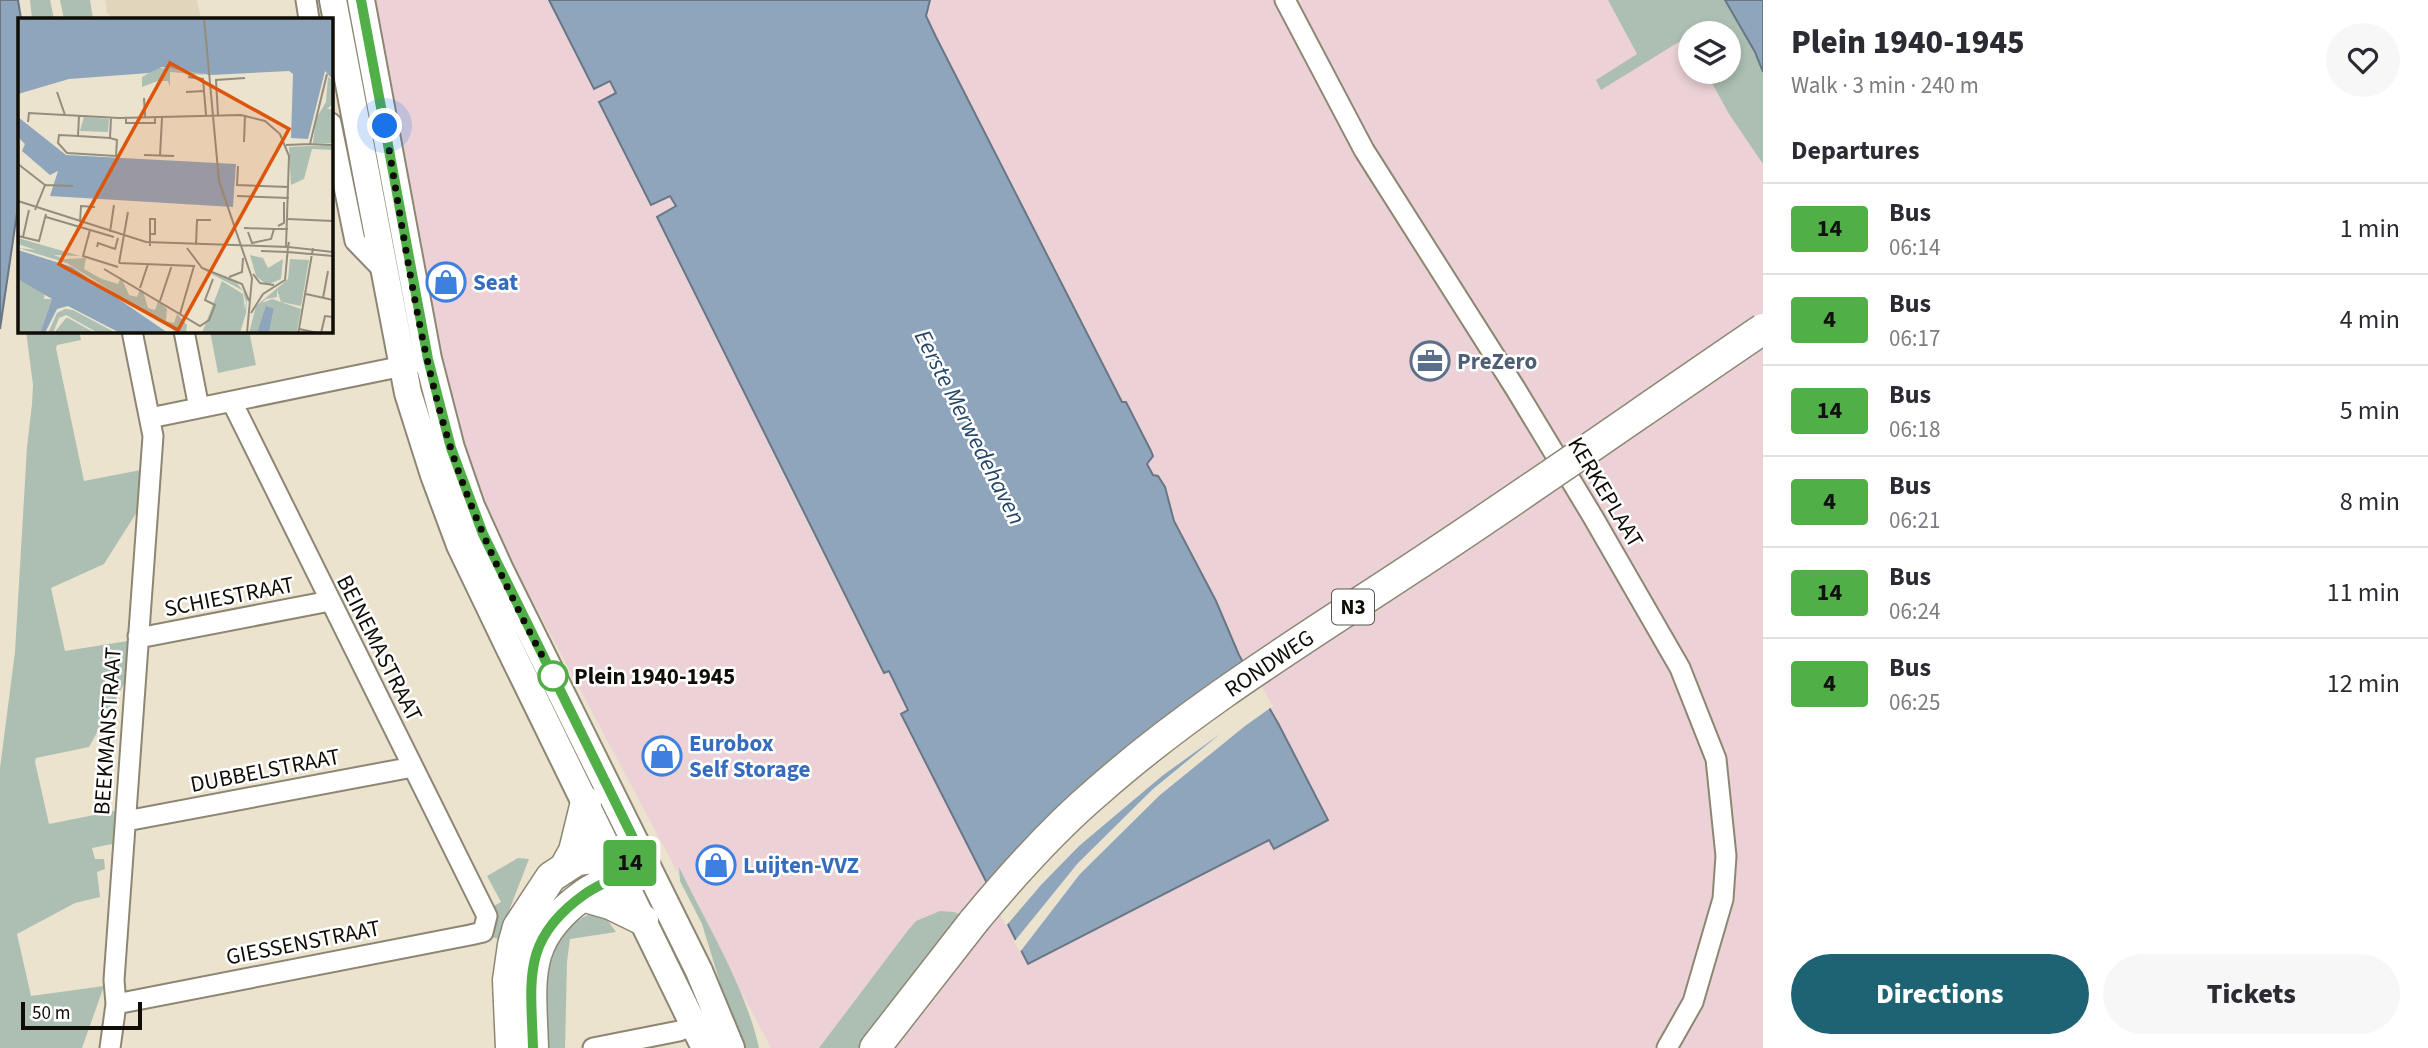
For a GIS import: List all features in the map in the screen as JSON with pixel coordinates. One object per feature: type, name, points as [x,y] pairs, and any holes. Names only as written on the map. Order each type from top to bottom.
[{"type":"main road","points":[[333,0],[340,86],[386,272],[415,363]]},
{"type":"main road","points":[[361,0],[415,363],[408,394],[434,475],[480,535],[624,860],[643,920],[700,1036]]},
{"type":"main road","name":"RONDWEG","points":[[901,1048],[981,927],[1044,841],[1097,791],[1257,669],[1411,569],[1763,329]]},
{"type":"main road","name":"RONDWEG","points":[[875,1048],[981,927],[1053,857],[1153,769],[1265,686],[1419,586],[1763,351]]},
{"type":"main road","points":[[480,535],[586,802],[699,971],[731,1048]]},
{"type":"main road","points":[[565,867],[574,851],[586,802]]},
{"type":"main road","points":[[511,1048],[508,980],[518,927],[551,877],[565,867],[580,858],[624,860]]},
{"type":"main road","points":[[533,1048],[531,978],[535,955],[551,924],[624,860]]},
{"type":"main road","points":[[582,896],[610,904],[643,920]]},
{"type":"street","points":[[306,0],[309,18]]},
{"type":"street","name":"KERKEPLAAT","points":[[1285,0],[1364,150],[1534,419],[1674,657],[1694,699],[1716,759],[1726,856],[1723,900],[1693,1002],[1667,1048]]},
{"type":"street","points":[[332,128],[355,241],[386,272]]},
{"type":"street","name":"BEEKMANSTRAAT","points":[[110,1048],[116,1004],[114,980],[153,436],[132,332]]},
{"type":"street","points":[[184,332],[199,408]]},
{"type":"street","points":[[150,418],[415,363]]},
{"type":"street","name":"BEINEMASTRAAT","points":[[232,401],[487,916]]},
{"type":"street","name":"SCHIESTRAAT","points":[[138,636],[330,601]]},
{"type":"street","name":"DUBBELSTRAAT","points":[[126,821],[413,767]]},
{"type":"street","name":"GIESSENSTRAAT","points":[[116,1004],[483,932],[487,916]]},
{"type":"street","points":[[593,1048],[679,1031],[700,1036]]},
{"type":"shaded area","points":[[105,0],[197,0],[201,18],[113,18],[107,13]]},
{"type":"shaded area","points":[[351,0],[1701,0],[1712,21],[1678,21],[1678,84],[1739,84],[1763,111],[1763,1048],[771,1048],[415,380]]},
{"type":"green space","points":[[30,0],[50,0],[54,18],[32,18]]},
{"type":"green space","points":[[60,0],[90,0],[93,18],[64,18]]},
{"type":"green space","points":[[1608,0],[1725,0],[1737,21],[1678,21],[1678,42],[1601,90],[1596,80],[1637,54]]},
{"type":"green space","points":[[1741,28],[1763,71],[1763,164],[1713,84],[1741,84]]},
{"type":"green space","points":[[26,332],[79,332],[81,340],[57,345],[56,348],[84,481],[146,469],[142,504],[104,564],[51,588],[65,651],[134,640],[130,673],[89,747],[36,758],[35,762],[49,824],[119,810],[117,843],[92,848],[95,859],[104,859],[105,869],[97,872],[100,897],[75,903],[17,934],[31,996],[104,986],[82,1048],[0,1048],[0,768],[15,652],[33,385]]},
{"type":"green space","points":[[210,332],[249,332],[256,365],[218,373]]},
{"type":"green space","points":[[518,858],[529,859],[498,939],[492,937],[492,907],[501,902],[487,876]]},
{"type":"green space","points":[[679,867],[735,979],[759,1048],[740,1048],[702,924],[680,881]]},
{"type":"green space","points":[[600,910],[616,932],[570,939],[565,1048],[547,1048],[547,987],[549,967],[555,949],[565,933],[580,920]]},
{"type":"green space","points":[[940,911],[954,912],[966,917],[861,1048],[819,1048],[916,921]]},
{"type":"water","points":[[0,0],[18,0],[21,18],[18,18],[17,213],[0,329]]},
{"type":"water","name":"Eerste Merwedehaven","points":[[549,0],[930,0],[926,16],[936,37],[1122,402],[1126,402],[1151,451],[1153,456],[1147,464],[1165,487],[1174,521],[1216,601],[1239,655],[1328,820],[1274,849],[1269,840],[1028,964],[901,714],[908,710],[889,671],[884,673],[657,217],[676,206],[670,196],[651,205],[599,102],[616,93],[610,81],[594,89]]},
{"type":"water","points":[[1725,0],[1763,0],[1763,72],[1741,28],[1741,21],[1737,21]]},
{"type":"pier","points":[[1247,662],[1273,706],[1160,795],[1080,874],[1020,952],[1014,942],[1078,863],[1153,789],[1220,734],[1162,776],[1079,846],[1006,926],[986,887]]},
{"type":"bus line","name":"14","points":[[361,0],[428,359],[451,448],[483,534],[640,852],[621,873],[582,896],[545,931],[535,955],[531,978],[533,1048]]},
{"type":"place","name":"Seat","points":[[446,282]]},
{"type":"place","name":"PreZero","points":[[1430,361]]},
{"type":"place","name":"Plein 1940-1945","points":[[553,676]]},
{"type":"place","name":"Eurobox Self Storage","points":[[662,756]]},
{"type":"place","name":"Luijten-VVZ","points":[[716,865]]},
{"type":"route","points":[[385,126],[428,359],[451,448],[483,534],[553,676]]}]
